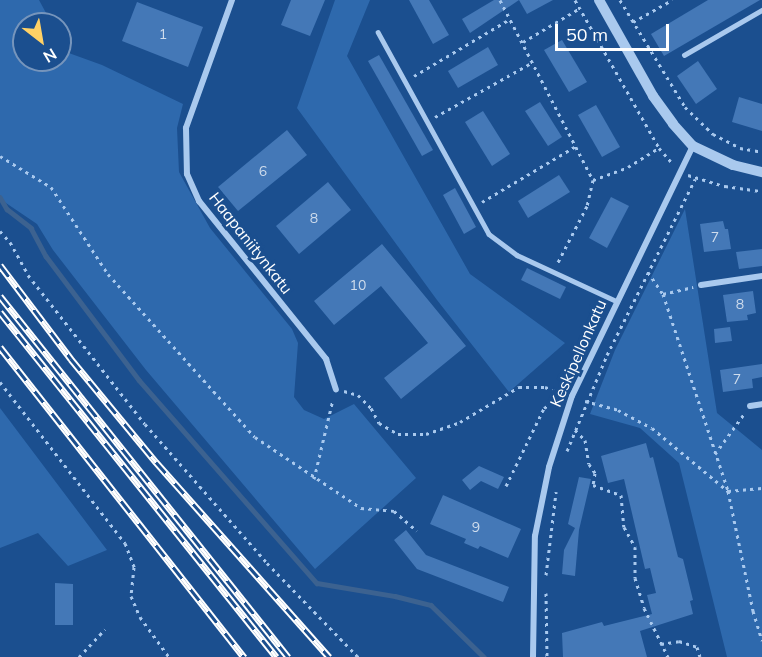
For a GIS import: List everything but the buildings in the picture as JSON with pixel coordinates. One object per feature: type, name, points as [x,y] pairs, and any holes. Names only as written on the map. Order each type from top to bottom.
[{"type":"street","name":"Haapaniitynkatu","points":[[232,0],[186,128],[187,174],[199,201],[326,359],[336,389]]},
{"type":"street","points":[[600,0],[653,96],[673,124],[693,146],[733,165],[762,172]]},
{"type":"street","name":"Keskipellonkatu","points":[[533,657],[535,536],[549,467],[572,396],[693,146]]},
{"type":"street","points":[[701,285],[762,276]]},
{"type":"street","points":[[750,406],[762,404]]},
{"type":"lane","points":[[684,55],[762,10]]},
{"type":"lane","points":[[378,32],[489,234],[517,255],[616,301]]},
{"type":"path","points":[[500,0],[593,180],[587,206],[553,272]]},
{"type":"path","points":[[620,0],[685,107],[713,134],[740,148],[762,152]]},
{"type":"path","points":[[633,22],[672,0]]},
{"type":"path","points":[[523,42],[580,8]]},
{"type":"path","points":[[405,81],[510,19]]},
{"type":"path","points":[[427,121],[532,62]]},
{"type":"path","points":[[474,207],[576,146]]},
{"type":"path","points":[[593,180],[628,167],[659,148]]},
{"type":"path","points":[[0,156],[51,187],[108,274],[255,437],[314,479],[361,508],[394,511],[417,531]]},
{"type":"path","points":[[563,459],[587,401],[695,178]]},
{"type":"path","points":[[0,231],[10,242],[27,275],[145,424],[267,563],[358,657]]},
{"type":"path","points":[[648,273],[663,294],[728,491],[753,611],[762,641]]},
{"type":"path","points":[[663,294],[701,285]]},
{"type":"path","points":[[0,382],[125,543],[134,567],[131,596],[140,616],[169,657]]},
{"type":"path","points":[[314,479],[336,389],[358,395],[371,408],[379,423],[398,434],[426,434],[460,422],[519,387],[545,387],[618,410],[652,428],[728,491],[762,488]]},
{"type":"path","points":[[506,486],[544,408],[559,398],[572,396]]},
{"type":"path","points":[[715,454],[750,406]]},
{"type":"path","points":[[575,430],[585,440],[589,464],[594,472],[593,485],[621,495],[624,527],[635,547],[635,578],[644,608],[668,657]]},
{"type":"path","points":[[546,578],[556,492]]},
{"type":"path","points":[[546,590],[547,657]]},
{"type":"path","points":[[79,657],[105,629]]},
{"type":"path","points":[[662,644],[679,641],[697,647],[700,657]]},
{"type":"shaded area","points":[[0,0],[39,0],[46,12],[12,12],[12,72],[72,72],[72,54],[102,65],[183,104],[177,128],[179,172],[210,228],[292,329],[298,343],[294,397],[304,410],[324,419],[354,404],[416,478],[315,569],[146,370],[53,250],[37,224],[0,199]]},
{"type":"shaded area","points":[[335,0],[370,0],[347,56],[470,274],[565,343],[509,392],[437,300],[297,108]]},
{"type":"shaded area","points":[[685,209],[717,413],[762,450],[762,657],[727,657],[679,463],[640,428],[590,414],[615,350]]},
{"type":"shaded area","points":[[0,408],[107,550],[68,566],[38,533],[0,548]]},
{"type":"waterway","points":[[0,197],[7,209],[31,228],[46,256],[139,380],[317,583],[395,596],[431,605],[484,657]]},
{"type":"railway","points":[[0,265],[71,359],[156,462],[329,657]]},
{"type":"railway","points":[[0,296],[288,657]]},
{"type":"railway","points":[[0,312],[276,657]]},
{"type":"railway","points":[[0,347],[244,657]]}]
